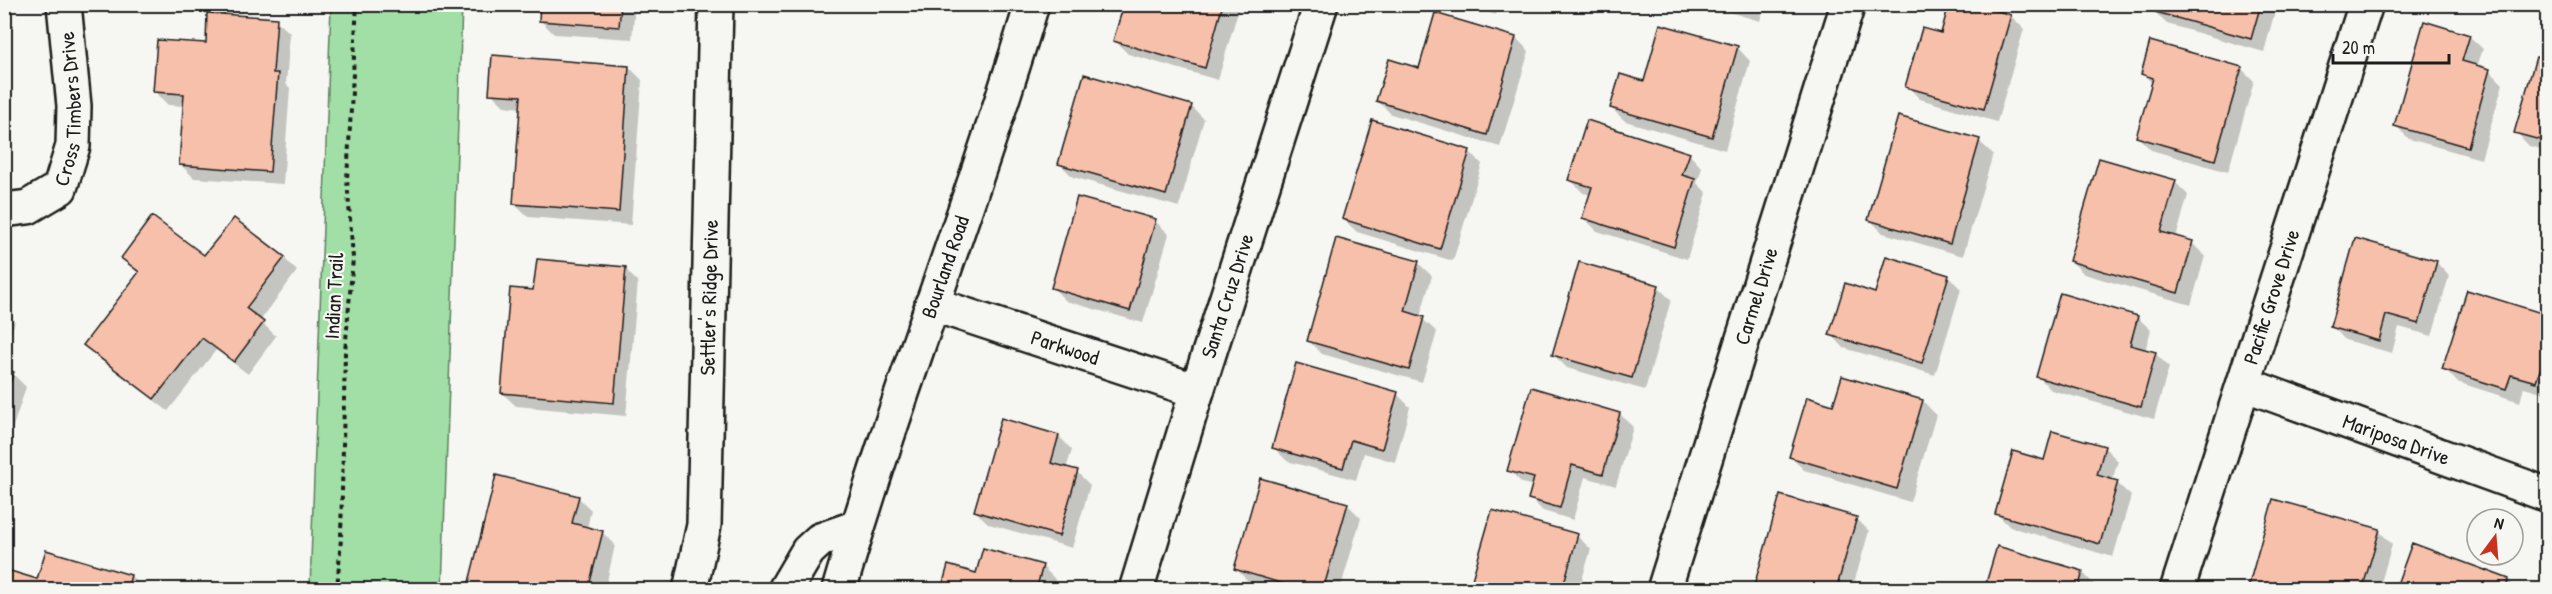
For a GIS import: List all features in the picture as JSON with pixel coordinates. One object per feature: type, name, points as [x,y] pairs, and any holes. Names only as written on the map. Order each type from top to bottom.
[{"type":"street","name":"Cross Timbers Drive","points":[[4,210],[28,207],[60,188],[73,146],[74,106],[64,4]]},
{"type":"street","name":"Settler's Ridge Drive","points":[[690,590],[704,525],[716,4]]},
{"type":"street","name":"Bourland Road","points":[[839,590],[857,527],[1006,92],[1032,4]]},
{"type":"street","name":"Santa Cruz Drive","points":[[1136,590],[1321,4]]},
{"type":"street","name":"Carmel Drive","points":[[1664,590],[1848,4]]},
{"type":"street","name":"Pacific Grove Drive","points":[[2177,590],[2366,4]]},
{"type":"street","name":"Parkwood","points":[[932,304],[1197,391]]},
{"type":"street","name":"Mariposa Drive","points":[[2244,384],[2547,495]]},
{"type":"street","points":[[785,590],[808,551],[820,540],[857,527]]},
{"type":"path","name":"Indian Trail","points":[[337,590],[341,538],[345,352],[353,258],[347,179],[357,4]]},
{"type":"green space","points":[[331,5],[462,5],[442,589],[310,589]]},
{"type":"building","points":[[540,4],[621,4],[619,27],[539,21]]},
{"type":"building","points":[[1124,4],[1223,4],[1205,68],[1113,41]]},
{"type":"building","points":[[1949,4],[1976,4],[2011,15],[1984,109],[1905,87],[1922,28],[1941,33]]},
{"type":"building","points":[[2153,4],[2261,4],[2251,39],[2152,11]]},
{"type":"building","points":[[207,13],[277,18],[273,73],[278,73],[270,172],[179,165],[184,94],[153,92],[157,40],[206,43]]},
{"type":"building","points":[[1435,13],[1516,37],[1487,135],[1376,101],[1389,59],[1419,68]]},
{"type":"building","points":[[2424,21],[2470,35],[2462,61],[2490,69],[2468,147],[2394,126]]},
{"type":"building","points":[[1660,24],[1738,46],[1712,137],[1610,108],[1620,74],[1644,81]]},
{"type":"building","points":[[2150,41],[2242,67],[2215,160],[2136,137],[2153,78],[2141,74]]},
{"type":"building","points":[[492,55],[629,66],[619,212],[513,204],[521,96],[489,94]]},
{"type":"building","points":[[2536,57],[2548,60],[2548,142],[2514,133]]},
{"type":"building","points":[[1084,74],[1192,105],[1166,195],[1058,164]]},
{"type":"building","points":[[1898,116],[1980,139],[1950,244],[1868,220]]},
{"type":"building","points":[[1372,120],[1470,150],[1440,249],[1342,219]]},
{"type":"building","points":[[1587,120],[1690,153],[1682,175],[1695,179],[1674,247],[1582,218],[1592,187],[1568,180]]},
{"type":"building","points":[[2099,158],[2176,180],[2161,232],[2193,241],[2178,293],[2069,261]]},
{"type":"building","points":[[1077,197],[1156,219],[1130,311],[1051,288]]},
{"type":"building","points":[[152,216],[204,255],[234,218],[285,257],[246,308],[264,322],[234,362],[202,338],[154,399],[83,345],[139,272],[121,258]]},
{"type":"building","points":[[1336,238],[1419,261],[1405,311],[1424,317],[1409,370],[1307,341]]},
{"type":"building","points":[[2355,238],[2437,261],[2419,324],[2386,315],[2379,341],[2330,327]]},
{"type":"building","points":[[1886,256],[1949,275],[1922,363],[1829,335],[1845,283],[1875,293]]},
{"type":"building","points":[[537,259],[626,267],[614,403],[501,393],[510,288],[533,290]]},
{"type":"building","points":[[1579,262],[1659,285],[1632,378],[1552,355]]},
{"type":"building","points":[[2467,290],[2548,315],[2548,346],[2536,382],[2511,375],[2506,389],[2442,369]]},
{"type":"building","points":[[2060,293],[2138,316],[2130,345],[2156,352],[2141,407],[2036,377]]},
{"type":"building","points":[[1296,363],[1398,392],[1382,449],[1351,440],[1343,468],[1272,448]]},
{"type":"building","points":[[4,369],[14,372],[4,400]]},
{"type":"building","points":[[1842,376],[1923,400],[1897,489],[1789,457],[1807,397],[1833,405]]},
{"type":"building","points":[[1531,387],[1620,413],[1603,474],[1572,465],[1560,508],[1528,499],[1534,478],[1507,471]]},
{"type":"building","points":[[1001,418],[1059,435],[1051,463],[1078,470],[1059,536],[974,511]]},
{"type":"building","points":[[2052,431],[2105,446],[2097,475],[2118,481],[2100,544],[1995,514],[2013,451],[2044,460]]},
{"type":"building","points":[[496,475],[579,496],[572,523],[603,531],[588,590],[467,590]]},
{"type":"building","points":[[1260,478],[1348,503],[1323,590],[1304,590],[1234,569]]},
{"type":"building","points":[[1780,495],[1857,517],[1836,590],[1766,590],[1754,586]]},
{"type":"building","points":[[2273,499],[2380,529],[2362,590],[2248,588]]},
{"type":"building","points":[[1492,510],[1578,534],[1562,590],[1469,590]]},
{"type":"building","points":[[2412,543],[2465,563],[2465,567],[2477,567],[2509,579],[2505,590],[2395,590]]},
{"type":"building","points":[[1997,546],[2083,571],[2078,590],[1984,590]]},
{"type":"building","points":[[983,548],[1043,565],[1036,590],[941,590],[948,565],[976,573]]},
{"type":"building","points":[[46,550],[131,575],[127,590],[4,590],[4,569],[37,579]]}]
